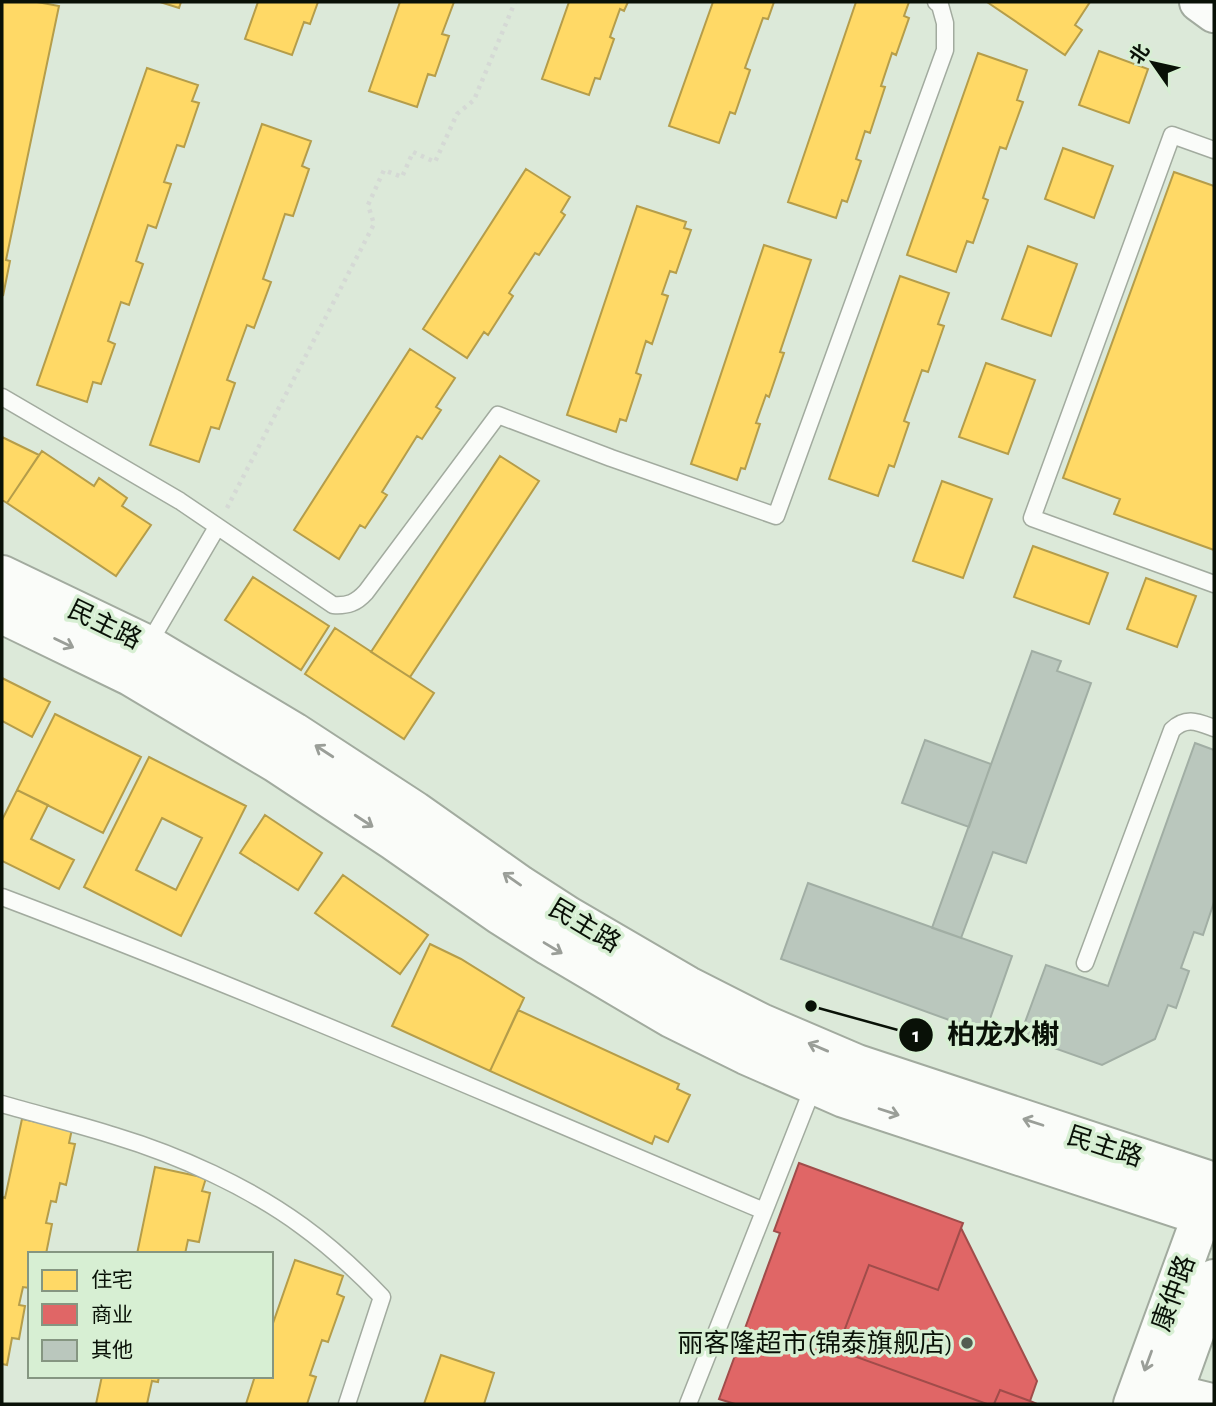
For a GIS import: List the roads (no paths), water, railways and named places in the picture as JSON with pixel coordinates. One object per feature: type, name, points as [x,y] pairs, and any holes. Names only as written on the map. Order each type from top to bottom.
[{"type":"main road","points":[[1199,2],[1214,13]]},
{"type":"main road","name":"民主路","points":[[2,575],[148,645],[294,732],[568,916],[688,986],[761,1023],[857,1064],[1212,1196]]},
{"type":"main road","name":"民主路","points":[[2,614],[130,676],[275,763],[549,947],[671,1017],[746,1055],[844,1098],[1212,1196]]},
{"type":"main road","name":"康仲路","points":[[1133,1404],[1212,1196]]},
{"type":"main road","name":"康仲路","points":[[1171,1398],[1214,1279]]},
{"type":"street","points":[[1171,1398],[1214,1401]]},
{"type":"lane","points":[[2,397],[180,501],[325,601],[341,606],[359,600],[366,592],[498,415],[776,516],[945,50],[945,23],[940,5],[936,2]]},
{"type":"lane","points":[[1214,150],[1172,135],[1032,518],[1214,584]]},
{"type":"lane","points":[[148,645],[217,527]]},
{"type":"lane","points":[[1085,963],[1172,730],[1177,724],[1191,720],[1214,728]]},
{"type":"lane","points":[[2,897],[142,950],[764,1211]]},
{"type":"lane","points":[[688,1404],[814,1085]]},
{"type":"lane","points":[[2,1104],[116,1136],[214,1175],[273,1207],[348,1263],[382,1297],[348,1404]]},
{"type":"place","name":"柏龙水榭","points":[[811,1006]]},
{"type":"place","name":"丽客隆超市(锦泰旗舰店)","points":[[967,1343]]}]
